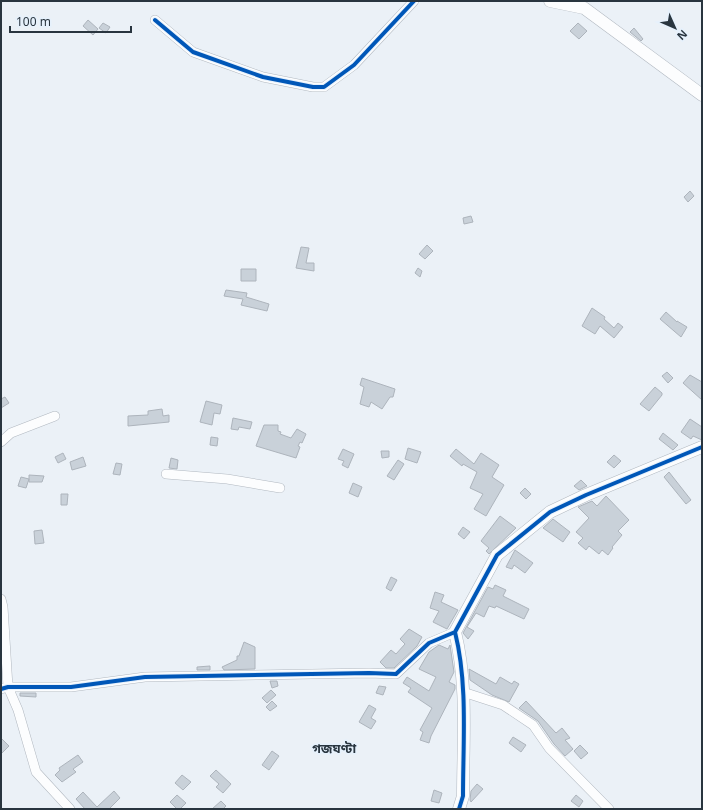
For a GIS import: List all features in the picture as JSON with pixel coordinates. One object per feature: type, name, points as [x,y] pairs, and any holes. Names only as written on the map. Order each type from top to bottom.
[{"type":"street","points":[[155,20],[193,52],[263,77],[313,87],[324,87],[354,65],[414,1]]},
{"type":"street","points":[[550,1],[584,8],[702,95]]},
{"type":"street","points":[[1,442],[11,433],[55,416]]},
{"type":"street","points":[[4,688],[71,687],[145,677],[369,673],[396,674],[429,643],[455,632],[497,555],[550,512],[586,495],[702,447]]},
{"type":"street","points":[[166,474],[227,479],[280,488]]},
{"type":"street","points":[[1,599],[3,607],[4,688],[18,710],[36,772],[70,809]]},
{"type":"street","points":[[455,632],[459,646],[464,692],[463,796],[460,809]]},
{"type":"street","points":[[464,692],[503,706],[533,725],[549,748],[609,809]]},
{"type":"building","points":[[88,20],[98,29],[93,35],[83,26]]},
{"type":"building","points":[[103,23],[110,27],[106,33],[99,28]]},
{"type":"building","points":[[578,23],[587,31],[579,39],[570,31]]},
{"type":"building","points":[[634,28],[643,39],[641,41],[630,32]]},
{"type":"building","points":[[690,191],[694,196],[688,202],[684,197]]},
{"type":"building","points":[[471,216],[473,222],[464,224],[463,218]]},
{"type":"building","points":[[427,245],[433,251],[425,259],[419,254]]},
{"type":"building","points":[[301,247],[309,248],[306,263],[314,263],[314,271],[296,268]]},
{"type":"building","points":[[418,268],[422,271],[420,277],[415,273]]},
{"type":"building","points":[[241,269],[256,269],[256,281],[241,281]]},
{"type":"building","points":[[226,290],[247,293],[246,297],[269,304],[267,311],[241,305],[243,299],[224,296]]},
{"type":"building","points":[[592,308],[605,317],[604,319],[614,328],[618,323],[623,327],[614,338],[600,326],[595,334],[582,326]]},
{"type":"building","points":[[666,312],[677,322],[687,327],[681,337],[660,319]]},
{"type":"building","points":[[667,372],[673,378],[668,383],[662,376]]},
{"type":"building","points":[[690,375],[702,382],[702,400],[683,383]]},
{"type":"building","points":[[362,378],[395,389],[393,397],[390,397],[382,409],[371,402],[369,407],[360,404],[364,387],[360,385]]},
{"type":"building","points":[[655,387],[662,393],[662,395],[649,411],[640,404]]},
{"type":"building","points":[[5,397],[9,403],[1,408],[1,399]]},
{"type":"building","points":[[206,401],[222,405],[220,414],[214,413],[212,425],[200,422]]},
{"type":"building","points":[[162,409],[163,416],[169,415],[169,422],[128,426],[128,416],[148,415],[148,411]]},
{"type":"building","points":[[233,418],[252,422],[250,429],[239,427],[238,430],[231,429]]},
{"type":"building","points":[[690,419],[702,427],[702,440],[693,436],[691,439],[681,432]]},
{"type":"building","points":[[264,425],[278,425],[278,431],[281,432],[280,434],[291,438],[297,429],[306,434],[302,443],[300,442],[298,446],[300,447],[296,458],[256,446]]},
{"type":"building","points":[[663,433],[678,445],[673,450],[659,439]]},
{"type":"building","points":[[211,437],[218,438],[217,446],[210,445]]},
{"type":"building","points":[[408,448],[421,452],[417,463],[405,459]]},
{"type":"building","points":[[343,449],[354,454],[348,468],[342,465],[344,461],[338,459]]},
{"type":"building","points":[[456,449],[474,464],[481,453],[499,465],[492,477],[504,485],[486,516],[474,509],[483,494],[470,488],[477,472],[463,464],[462,466],[450,456]]},
{"type":"building","points":[[381,451],[389,451],[389,457],[382,458]]},
{"type":"building","points":[[63,453],[66,459],[58,463],[55,457]]},
{"type":"building","points":[[614,455],[621,461],[614,468],[607,462]]},
{"type":"building","points":[[83,457],[86,466],[72,470],[70,462]]},
{"type":"building","points":[[171,458],[178,460],[177,469],[169,468]]},
{"type":"building","points":[[398,460],[404,464],[394,480],[387,476]]},
{"type":"building","points":[[116,463],[122,464],[120,475],[113,474]]},
{"type":"building","points":[[669,472],[691,500],[686,504],[664,477]]},
{"type":"building","points":[[29,475],[44,476],[42,482],[29,482]]},
{"type":"building","points":[[21,477],[29,479],[26,488],[18,486]]},
{"type":"building","points":[[581,480],[587,486],[579,490],[574,486]]},
{"type":"building","points":[[353,483],[362,487],[358,497],[349,493]]},
{"type":"building","points":[[525,488],[531,494],[526,499],[520,493]]},
{"type":"building","points":[[61,494],[68,494],[67,505],[61,505]]},
{"type":"building","points":[[606,496],[629,520],[618,531],[622,535],[612,547],[613,548],[608,555],[602,550],[599,554],[589,546],[586,550],[578,543],[583,538],[576,532],[589,518],[578,507],[592,501],[597,506]]},
{"type":"building","points":[[500,516],[516,528],[489,554],[486,551],[489,548],[481,541]]},
{"type":"building","points":[[553,519],[570,532],[563,542],[543,528]]},
{"type":"building","points":[[463,527],[470,532],[464,539],[458,534]]},
{"type":"building","points":[[42,530],[44,543],[35,544],[34,531]]},
{"type":"building","points":[[515,550],[533,563],[525,573],[514,565],[512,569],[506,567]]},
{"type":"building","points":[[391,577],[397,580],[391,591],[386,588]]},
{"type":"building","points":[[495,585],[506,590],[503,596],[529,609],[524,619],[496,606],[495,608],[489,606],[484,617],[476,613],[467,627],[474,631],[468,639],[463,633],[488,587],[493,589]]},
{"type":"building","points":[[435,592],[444,595],[441,602],[458,610],[447,629],[433,622],[439,611],[430,608]]},
{"type":"building","points":[[409,629],[422,637],[417,646],[394,668],[386,668],[380,662],[391,650],[396,654],[405,644],[400,639]]},
{"type":"building","points":[[244,642],[255,647],[255,669],[224,670],[222,667],[237,660],[237,656],[239,656]]},
{"type":"building","points":[[439,645],[448,649],[450,645],[454,672],[449,682],[455,685],[455,689],[431,736],[429,743],[420,740],[423,732],[420,730],[432,708],[408,692],[411,688],[403,683],[407,677],[429,691],[436,677],[419,669],[429,652]]},
{"type":"building","points":[[210,666],[210,670],[197,670],[197,667]]},
{"type":"building","points":[[469,669],[496,684],[500,677],[512,684],[514,681],[519,684],[509,702],[492,695],[470,680]]},
{"type":"building","points":[[270,681],[277,681],[278,686],[272,688]]},
{"type":"building","points":[[379,686],[386,687],[383,695],[376,693]]},
{"type":"building","points":[[271,690],[276,695],[267,703],[262,698]]},
{"type":"building","points":[[20,693],[36,693],[36,697],[20,696]]},
{"type":"building","points":[[272,701],[277,706],[270,711],[266,707]]},
{"type":"building","points":[[526,701],[556,733],[562,728],[570,738],[565,740],[573,749],[565,756],[554,744],[538,721],[519,708]]},
{"type":"building","points":[[369,705],[376,709],[371,718],[376,721],[371,729],[359,722]]},
{"type":"building","points":[[513,737],[526,745],[521,752],[509,743]]},
{"type":"building","points":[[1,738],[9,746],[1,754]]},
{"type":"building","points":[[580,745],[588,753],[581,759],[574,751]]},
{"type":"building","points":[[272,751],[279,756],[269,770],[262,765]]},
{"type":"building","points":[[78,755],[83,762],[73,769],[76,772],[62,782],[55,775],[60,770],[59,768]]},
{"type":"building","points":[[216,770],[231,784],[223,793],[216,787],[219,784],[210,776]]},
{"type":"building","points":[[182,775],[191,782],[183,790],[175,783]]},
{"type":"building","points":[[477,784],[483,789],[471,802],[471,791]]},
{"type":"building","points":[[434,790],[442,793],[439,803],[431,801]]},
{"type":"building","points":[[114,791],[120,798],[109,809],[85,809],[76,799],[83,792],[97,807]]},
{"type":"building","points":[[177,795],[186,803],[180,809],[177,809],[170,802]]},
{"type":"building","points":[[576,795],[583,801],[579,807],[571,801]]},
{"type":"building","points":[[221,801],[226,806],[223,809],[212,809]]},
{"type":"cycle path","points":[[155,20],[193,52],[263,77],[313,87],[324,87],[354,65],[414,1]]},
{"type":"cycle path","points":[[459,809],[463,796],[464,713],[462,672],[455,632],[497,555],[550,512],[586,495],[702,447]]},
{"type":"cycle path","points":[[1,689],[8,687],[71,687],[145,677],[369,673],[396,674],[429,643],[455,632]]},
{"type":"district","name":"গজঘণ্টা","points":[[334,748]]}]
